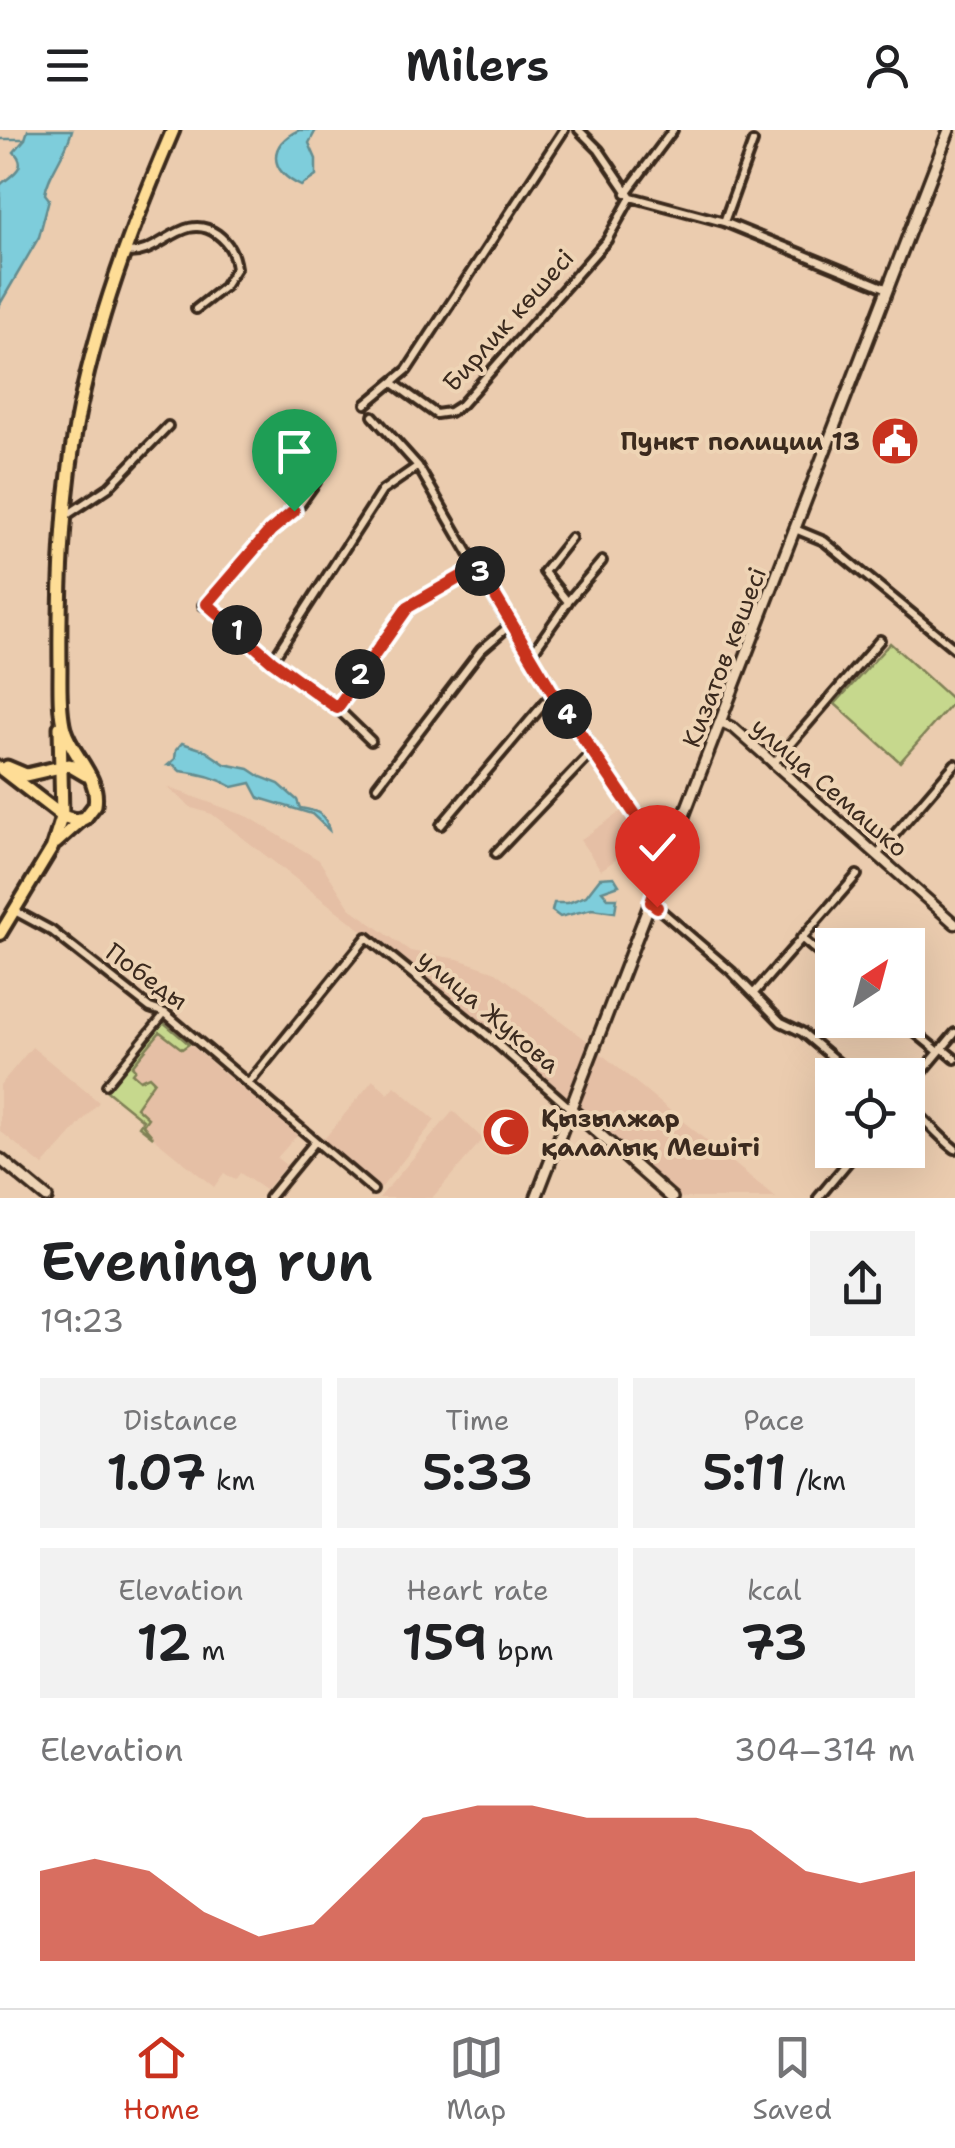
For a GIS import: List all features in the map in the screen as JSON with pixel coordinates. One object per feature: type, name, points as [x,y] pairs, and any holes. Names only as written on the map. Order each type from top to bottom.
[{"type":"highway","points":[[62,816],[60,591],[81,405],[101,320],[124,251],[173,130]]},
{"type":"highway","points":[[47,806],[76,820],[85,818],[95,805],[93,782],[64,730],[60,683]]},
{"type":"highway","points":[[0,764],[26,775],[60,765],[77,767],[93,782]]},
{"type":"highway","points":[[0,764],[57,816],[59,830]]},
{"type":"highway","points":[[61,783],[66,771],[77,767]]},
{"type":"main road","name":"Кизатов көшесі","points":[[536,1198],[949,130]]},
{"type":"main road","points":[[0,934],[52,848],[62,816]]},
{"type":"main road","points":[[52,848],[85,818]]},
{"type":"main road","name":"улица Жукова","points":[[572,1109],[672,1198]]},
{"type":"main road","points":[[0,1158],[47,1198]]},
{"type":"street","points":[[366,404],[407,370],[564,130]]},
{"type":"street","points":[[579,130],[600,150],[629,195],[724,222],[888,289]]},
{"type":"street","name":"Бирлик көшесі","points":[[393,383],[432,412],[455,410],[607,240],[629,195],[673,130]]},
{"type":"street","points":[[724,222],[753,142]]},
{"type":"street","points":[[124,251],[138,252],[195,226],[221,237],[234,253],[236,268],[224,286],[196,309]]},
{"type":"street","points":[[373,416],[418,466],[510,625],[666,860]]},
{"type":"street","points":[[66,516],[109,487],[168,426]]},
{"type":"street","points":[[316,447],[316,482],[299,506],[270,531],[205,604],[272,661],[337,708],[370,741]]},
{"type":"street","points":[[272,661],[382,491],[418,466]]},
{"type":"street","points":[[794,529],[824,541],[955,649]]},
{"type":"street","points":[[568,600],[544,572],[572,538]]},
{"type":"street","points":[[530,656],[568,600],[602,561]]},
{"type":"street","points":[[337,708],[408,607],[478,567]]},
{"type":"street","points":[[376,786],[482,650],[510,625]]},
{"type":"street","points":[[774,764],[880,640]]},
{"type":"street","points":[[441,825],[553,693]]},
{"type":"street","name":"улица Семашко","points":[[721,722],[734,729],[955,924]]},
{"type":"street","points":[[496,853],[592,752]]},
{"type":"street","points":[[877,855],[955,764]]},
{"type":"street","points":[[754,994],[858,875]]},
{"type":"street","points":[[651,902],[781,1022],[802,1032],[833,1058]]},
{"type":"street","name":"Победы","points":[[15,911],[52,931],[150,1008],[165,1013],[373,1190]]},
{"type":"street","name":"улица Жукова","points":[[248,1084],[367,937],[572,1109]]},
{"type":"street","points":[[801,938],[815,950]]},
{"type":"street","points":[[106,1085],[165,1013]]},
{"type":"street","points":[[925,1069],[955,1033]]},
{"type":"street","points":[[925,1038],[955,1059]]},
{"type":"street","points":[[925,1119],[955,1150]]},
{"type":"street","points":[[269,1198],[315,1142]]},
{"type":"street","points":[[818,1198],[843,1168]]},
{"type":"shaded area","points":[[167,787],[249,817],[319,860],[350,908],[410,951],[458,959],[496,972],[589,1042],[568,1098],[403,962],[212,814],[192,808]]},
{"type":"shaded area","points":[[626,808],[647,838],[601,870],[580,840]]},
{"type":"shaded area","points":[[162,1021],[297,1135],[277,1158],[286,1165],[265,1190],[240,1173],[235,1180],[224,1173],[214,1187],[139,1126],[143,1120],[107,1091]]},
{"type":"shaded area","points":[[32,1047],[99,1102],[43,1166],[0,1131],[0,1085]]},
{"type":"shaded area","points":[[599,1052],[776,1198],[682,1198],[578,1110]]},
{"type":"shaded area","points":[[373,1080],[388,1094],[395,1086],[435,1120],[378,1192],[320,1144]]},
{"type":"shaded area","points":[[453,1111],[483,1139],[432,1198],[379,1198]]},
{"type":"green space","points":[[890,643],[954,701],[900,762],[835,704]]},
{"type":"green space","points":[[162,1021],[189,1044],[182,1049],[160,1032],[132,1066],[132,1073],[140,1080],[149,1076],[154,1081],[136,1107],[148,1118],[143,1125],[153,1137],[139,1126],[143,1120],[107,1091]]},
{"type":"water","points":[[28,130],[72,130],[47,186],[45,194],[49,199],[39,237],[0,304],[0,185],[19,167],[14,152]]},
{"type":"water","points":[[299,130],[316,130],[309,143],[316,159],[316,176],[301,186],[282,173],[276,158],[282,143]]},
{"type":"water","points":[[182,743],[279,784],[297,800],[300,808],[322,816],[329,830],[312,814],[259,798],[251,783],[233,787],[168,765]]},
{"type":"water","points":[[614,877],[619,885],[602,891],[608,898],[617,898],[615,912],[592,909],[560,917],[552,911],[554,903],[586,896],[600,878]]},
{"type":"waterway","points":[[0,139],[25,139]]},
{"type":"place","name":"Пункт полиции 13","points":[[895,441]]},
{"type":"place","name":"Қызылжар қалалық Мешіті","points":[[506,1132]]},
{"type":"route","points":[[294,511],[270,531],[207,604],[272,661],[337,708],[404,611],[478,567],[553,693],[666,860],[651,902],[657,907]]}]
